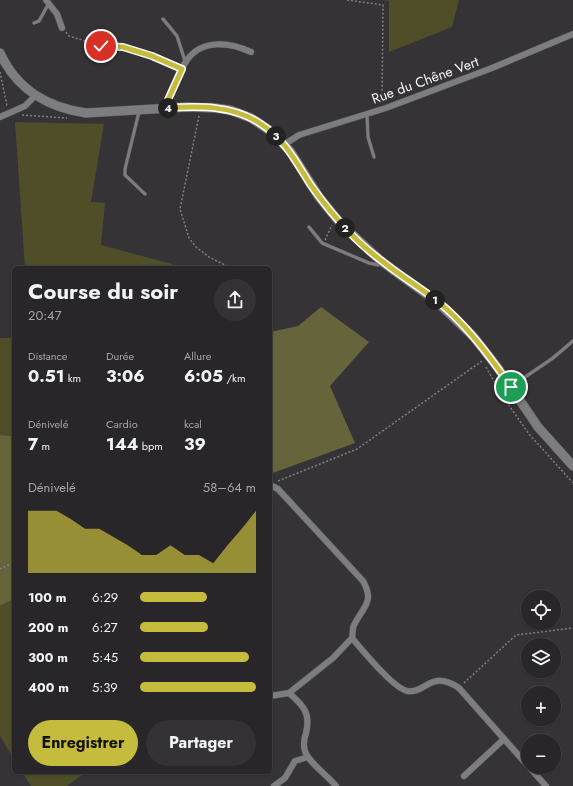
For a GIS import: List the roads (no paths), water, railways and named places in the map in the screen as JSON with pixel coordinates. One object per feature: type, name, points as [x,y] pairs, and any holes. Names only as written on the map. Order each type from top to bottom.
[{"type":"main road","points":[[0,53],[16,78],[35,96],[60,107],[86,113],[201,107],[230,110],[251,118],[272,132],[285,144],[316,192],[329,209],[357,240],[381,261],[436,301],[460,323],[485,351],[538,427],[573,466]]},
{"type":"street","points":[[48,1],[57,14],[62,28]]},
{"type":"street","name":"Rue du Chêne Vert","points":[[285,144],[299,135],[382,109],[492,68],[573,34]]},
{"type":"street","points":[[167,108],[167,102],[182,69],[192,54],[201,48],[219,43],[238,46],[251,52]]},
{"type":"street","points":[[0,117],[25,106],[35,96]]},
{"type":"street","points":[[272,486],[278,489],[363,580],[369,594],[367,603],[353,627],[352,638],[333,658],[289,693],[272,696]]},
{"type":"street","points":[[352,638],[399,688],[407,691],[414,690],[434,681],[443,680],[452,683],[459,688],[521,757]]},
{"type":"street","points":[[289,693],[300,703],[306,713],[308,724],[304,742],[305,752],[336,786]]},
{"type":"street","points":[[464,776],[504,739]]},
{"type":"street","points":[[274,786],[285,778],[295,761],[308,757]]},
{"type":"street","points":[[536,774],[546,786]]},
{"type":"lane","points":[[34,23],[39,21],[48,1]]},
{"type":"lane","points":[[163,19],[177,36],[186,62]]},
{"type":"lane","points":[[140,110],[125,169],[125,175],[145,194]]},
{"type":"lane","points":[[368,114],[368,137],[374,157]]},
{"type":"lane","points":[[309,227],[322,243],[369,263],[378,265],[381,261]]},
{"type":"lane","points":[[511,387],[553,358],[573,341]]}]
